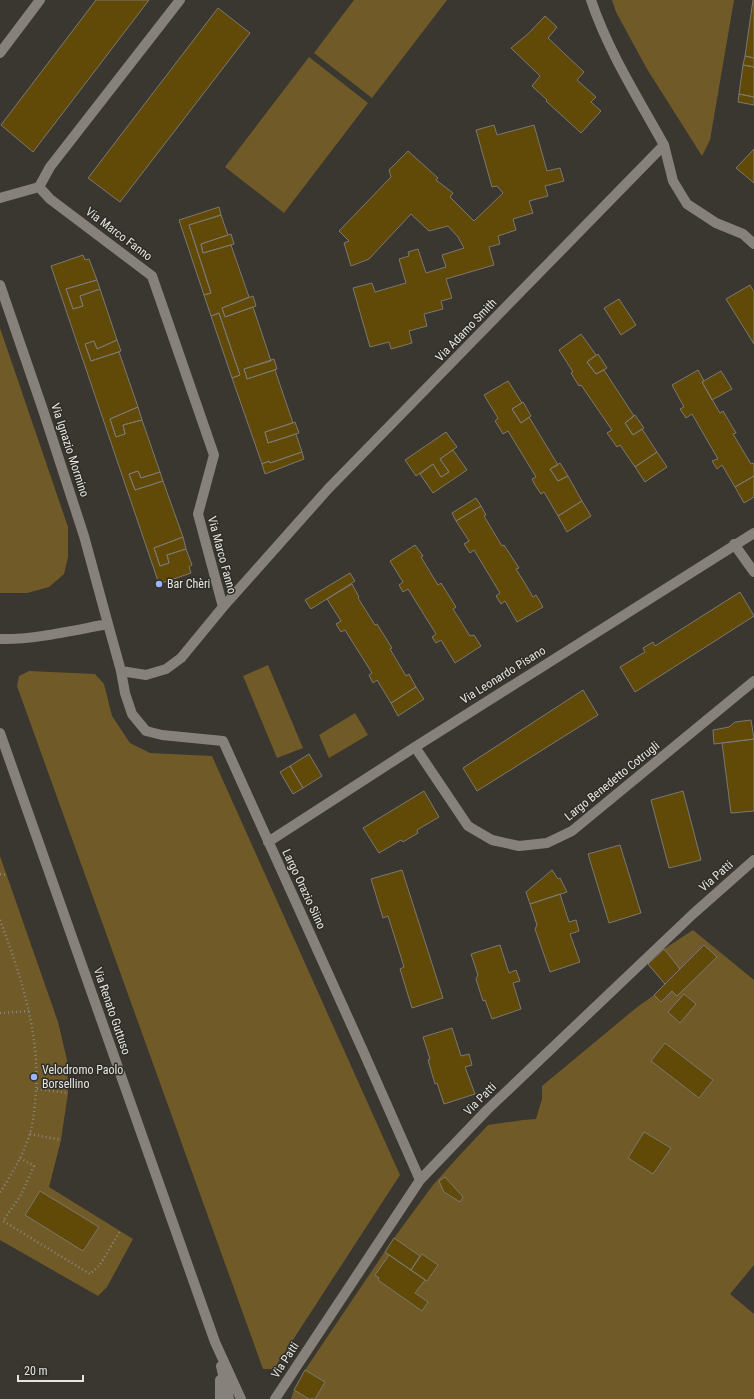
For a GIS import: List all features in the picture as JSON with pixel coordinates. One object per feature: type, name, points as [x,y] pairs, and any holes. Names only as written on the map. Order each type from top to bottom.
[{"type":"street","points":[[0,52],[40,0]]},
{"type":"street","points":[[0,198],[39,187],[50,167],[180,0]]},
{"type":"street","points":[[591,0],[599,25],[625,76],[664,145],[673,181],[687,204],[716,223],[743,234],[754,244]]},
{"type":"street","name":"Via Adamo Smith","points":[[121,671],[146,675],[166,669],[180,658],[223,607],[328,489],[664,145]]},
{"type":"street","name":"Via Marco Fanno","points":[[39,187],[50,199],[152,276],[214,455],[198,514],[223,607]]},
{"type":"street","name":"Via Ignazio Mormino","points":[[0,285],[84,536],[121,671]]},
{"type":"street","name":"Via Leonardo Pisano","points":[[268,842],[754,532]]},
{"type":"street","points":[[734,544],[754,572]]},
{"type":"street","points":[[0,643],[5,639],[108,624]]},
{"type":"street","name":"Largo Orazio Siino","points":[[121,671],[125,693],[132,714],[146,731],[162,735],[223,741],[420,1180]]},
{"type":"street","name":"Largo Benedetto Cotrugli","points":[[415,747],[468,826],[492,840],[519,846],[547,843],[572,831],[754,681]]},
{"type":"street","name":"Via Renato Guttuso","points":[[0,733],[216,1345],[241,1399]]},
{"type":"street","name":"Via Patti","points":[[275,1399],[420,1180],[492,1104],[693,914],[754,860]]},
{"type":"street","points":[[216,1345],[220,1399]]},
{"type":"street","name":"Via Renato Guttuso","points":[[216,1345],[229,1399]]},
{"type":"path","points":[[0,874],[7,876]]},
{"type":"path","points":[[0,920],[19,973],[29,1011],[36,1052],[37,1089],[30,1134],[16,1167],[0,1193]]},
{"type":"path","points":[[0,1013],[29,1011]]},
{"type":"path","points":[[37,1089],[68,1093]]},
{"type":"path","points":[[30,1134],[61,1140]]},
{"type":"path","points":[[20,1158],[34,1166],[20,1195],[3,1221],[90,1274],[100,1265],[120,1231]]},
{"type":"shaded area","points":[[354,0],[447,0],[372,98],[314,53]]},
{"type":"shaded area","points":[[612,0],[734,0],[710,140],[702,156],[647,69],[616,12]]},
{"type":"shaded area","points":[[309,57],[368,103],[284,213],[225,167]]},
{"type":"shaded area","points":[[0,328],[68,527],[68,557],[64,574],[49,587],[27,593],[0,593]]},
{"type":"shaded area","points":[[268,665],[303,748],[277,758],[243,676]]},
{"type":"shaded area","points":[[29,671],[95,674],[104,684],[112,716],[130,743],[150,753],[212,756],[400,1175],[274,1369],[263,1369],[17,686],[19,676]]},
{"type":"shaded area","points":[[355,713],[368,735],[329,758],[319,735]]},
{"type":"shaded area","name":"Velodromo Paolo Borsellino","points":[[0,856],[58,1022],[67,1060],[68,1093],[61,1140],[49,1187],[133,1239],[107,1287],[98,1296],[0,1240]]},
{"type":"shaded area","points":[[693,930],[754,980],[754,1265],[730,1294],[754,1314],[754,1399],[291,1399],[294,1390],[305,1370],[394,1238],[433,1185],[488,1125],[536,1119],[542,1099],[542,1086],[636,1008],[654,995],[665,984],[648,964],[664,949]]},
{"type":"building","points":[[96,0],[149,0],[33,152],[1,125]]},
{"type":"building","points":[[754,0],[754,58],[745,56]]},
{"type":"building","points":[[218,8],[250,33],[120,202],[88,178]]},
{"type":"building","points":[[545,16],[557,27],[548,38],[584,72],[577,80],[596,97],[591,102],[601,111],[581,133],[532,86],[540,76],[511,48],[529,33]]},
{"type":"building","points":[[745,56],[754,58],[754,67],[743,65]]},
{"type":"building","points":[[743,65],[754,67],[754,97],[739,94]]},
{"type":"building","points":[[739,94],[754,97],[754,105],[738,102]]},
{"type":"building","points":[[494,125],[497,135],[534,125],[547,171],[560,168],[564,181],[545,186],[548,196],[529,201],[533,213],[513,219],[516,230],[498,236],[500,244],[489,247],[494,265],[446,279],[452,298],[441,301],[443,309],[424,314],[427,326],[409,331],[412,343],[391,349],[389,342],[370,347],[353,288],[372,283],[375,292],[406,283],[399,259],[409,256],[408,252],[418,249],[426,273],[446,267],[442,255],[464,248],[458,237],[448,226],[429,231],[411,214],[369,259],[351,266],[344,243],[349,241],[339,231],[391,177],[389,170],[408,151],[438,178],[436,180],[453,193],[450,197],[474,221],[503,193],[497,186],[492,187],[476,130]]},
{"type":"building","points":[[754,149],[754,183],[736,168]]},
{"type":"building","points":[[219,207],[221,215],[189,225],[211,293],[204,295],[179,220]]},
{"type":"building","points":[[221,215],[228,235],[201,244],[203,253],[231,245],[249,297],[222,308],[225,317],[253,307],[271,361],[244,369],[247,379],[275,370],[293,423],[265,432],[268,443],[296,434],[302,452],[270,463],[269,461],[262,464],[232,378],[240,375],[219,313],[211,316],[204,295],[211,293],[189,225]]},
{"type":"building","points":[[231,234],[234,244],[203,253],[201,244]]},
{"type":"building","points":[[83,255],[85,260],[89,259],[97,280],[66,289],[73,309],[83,306],[80,296],[100,289],[117,340],[97,349],[94,341],[85,344],[91,361],[119,352],[138,407],[110,419],[116,437],[125,434],[123,425],[142,420],[160,472],[141,478],[138,471],[129,474],[135,490],[163,481],[183,537],[154,548],[160,566],[169,563],[167,555],[186,549],[192,565],[189,567],[191,573],[159,584],[51,266]]},
{"type":"building","points":[[97,280],[100,289],[80,296],[83,306],[73,309],[66,289]]},
{"type":"building","points":[[750,285],[754,292],[754,344],[726,299]]},
{"type":"building","points":[[253,296],[256,306],[225,317],[222,308]]},
{"type":"building","points":[[619,299],[636,325],[621,335],[604,308]]},
{"type":"building","points":[[219,313],[240,375],[232,378],[211,316]]},
{"type":"building","points":[[581,334],[596,355],[587,362],[596,374],[604,370],[634,416],[625,423],[633,435],[642,429],[657,452],[635,467],[620,445],[617,447],[607,433],[612,430],[581,385],[579,386],[571,373],[573,372],[559,350]]},
{"type":"building","points":[[117,340],[121,351],[91,361],[85,344],[94,341],[97,349]]},
{"type":"building","points":[[598,354],[607,368],[596,374],[587,362]]},
{"type":"building","points":[[274,359],[277,369],[247,379],[244,369]]},
{"type":"building","points":[[698,370],[704,381],[702,382],[720,413],[723,411],[736,433],[733,434],[751,464],[754,463],[754,476],[735,487],[722,465],[717,469],[712,461],[718,459],[692,414],[686,418],[680,409],[684,407],[672,385]]},
{"type":"building","points":[[721,371],[732,389],[712,400],[702,382]]},
{"type":"building","points":[[508,381],[522,403],[512,409],[521,423],[529,417],[558,465],[550,469],[558,481],[568,476],[582,501],[558,516],[544,492],[541,494],[535,485],[532,479],[536,477],[508,431],[503,434],[495,421],[498,418],[484,395]]},
{"type":"building","points":[[523,402],[531,416],[521,423],[512,409]]},
{"type":"building","points":[[138,407],[142,420],[123,425],[125,434],[116,437],[110,419]]},
{"type":"building","points":[[635,415],[644,428],[633,435],[625,423]]},
{"type":"building","points":[[295,422],[299,433],[268,443],[265,432]]},
{"type":"building","points":[[446,432],[457,447],[440,459],[449,472],[441,477],[433,464],[416,476],[405,460]]},
{"type":"building","points":[[453,450],[467,470],[433,493],[420,474],[433,464],[441,477],[449,472],[440,459]]},
{"type":"building","points":[[302,452],[304,459],[265,474],[262,464],[269,461],[270,463]]},
{"type":"building","points":[[657,452],[667,467],[645,482],[635,467]]},
{"type":"building","points":[[560,463],[568,476],[558,481],[550,469]]},
{"type":"building","points":[[138,471],[141,478],[160,472],[163,481],[135,490],[129,474]]},
{"type":"building","points":[[754,476],[754,497],[744,503],[735,487]]},
{"type":"building","points":[[476,498],[481,506],[456,521],[452,513]]},
{"type":"building","points":[[582,501],[591,516],[567,532],[558,516]]},
{"type":"building","points":[[481,506],[486,515],[484,516],[502,546],[504,545],[519,568],[516,569],[533,597],[536,595],[543,607],[517,622],[505,601],[501,604],[496,596],[500,593],[474,550],[470,553],[464,544],[469,541],[456,521]]},
{"type":"building","points":[[183,537],[186,549],[167,555],[169,563],[160,566],[154,548]]},
{"type":"building","points":[[415,545],[423,556],[421,557],[438,585],[441,583],[456,607],[453,609],[470,636],[474,635],[481,646],[455,663],[441,640],[436,643],[432,637],[436,634],[408,589],[403,592],[399,585],[403,582],[390,561]]},
{"type":"building","points":[[350,573],[355,581],[311,609],[305,600]]},
{"type":"building","points":[[352,584],[359,597],[358,598],[392,648],[390,649],[406,676],[409,674],[416,687],[391,703],[377,680],[373,683],[369,675],[372,673],[345,630],[341,632],[336,624],[341,621],[327,599]]},
{"type":"building","points":[[740,592],[754,616],[635,692],[620,667],[645,652],[643,648],[653,642],[655,646]]},
{"type":"building","points":[[416,687],[424,699],[398,716],[391,703]]},
{"type":"building","points":[[583,690],[598,715],[477,791],[463,768]]},
{"type":"building","points":[[751,720],[754,739],[714,744],[713,730],[729,727],[735,722]]},
{"type":"building","points":[[754,739],[754,811],[731,813],[722,743]]},
{"type":"building","points":[[309,754],[322,776],[303,788],[290,766]]},
{"type":"building","points":[[290,766],[303,788],[293,794],[280,772]]},
{"type":"building","points":[[424,791],[439,817],[417,830],[418,833],[403,842],[401,840],[379,853],[363,828]]},
{"type":"building","points":[[683,791],[701,860],[669,868],[651,800]]},
{"type":"building","points":[[620,845],[641,913],[609,923],[588,854]]},
{"type":"building","points":[[402,870],[443,998],[412,1008],[400,969],[404,967],[388,916],[383,918],[371,879]]},
{"type":"building","points":[[552,870],[558,879],[560,878],[567,892],[530,904],[526,892]]},
{"type":"building","points":[[560,894],[569,922],[576,920],[579,931],[570,934],[580,962],[550,972],[535,929],[537,925],[530,904]]},
{"type":"building","points":[[500,945],[509,973],[516,970],[520,981],[513,983],[521,1009],[492,1019],[485,1000],[483,1001],[476,979],[478,975],[471,954]]},
{"type":"building","points":[[704,945],[717,957],[677,996],[672,991],[661,1002],[654,995]]},
{"type":"building","points":[[664,949],[680,969],[665,984],[648,964]]},
{"type":"building","points":[[684,994],[696,1004],[680,1023],[668,1012]]},
{"type":"building","points":[[452,1028],[461,1056],[469,1054],[472,1065],[465,1067],[475,1094],[444,1104],[437,1083],[435,1084],[428,1060],[430,1059],[423,1037]]},
{"type":"building","points":[[665,1043],[713,1080],[699,1098],[651,1061]]},
{"type":"building","points":[[644,1132],[671,1148],[653,1174],[628,1158]]},
{"type":"building","points":[[445,1177],[463,1197],[460,1202],[444,1192],[439,1181]]},
{"type":"building","points":[[40,1191],[99,1227],[83,1251],[25,1215]]},
{"type":"building","points":[[394,1238],[420,1256],[411,1270],[385,1252]]},
{"type":"building","points":[[422,1254],[438,1265],[427,1281],[411,1270]]},
{"type":"building","points":[[389,1255],[425,1280],[415,1293],[428,1302],[422,1311],[378,1280],[379,1278],[375,1275]]},
{"type":"building","points":[[305,1370],[325,1382],[315,1399],[309,1399],[294,1390]]},
{"type":"place","name":"Bar Chèri","points":[[159,584]]},
{"type":"place","name":"Velodromo Paolo Borsellino","points":[[34,1077]]}]
